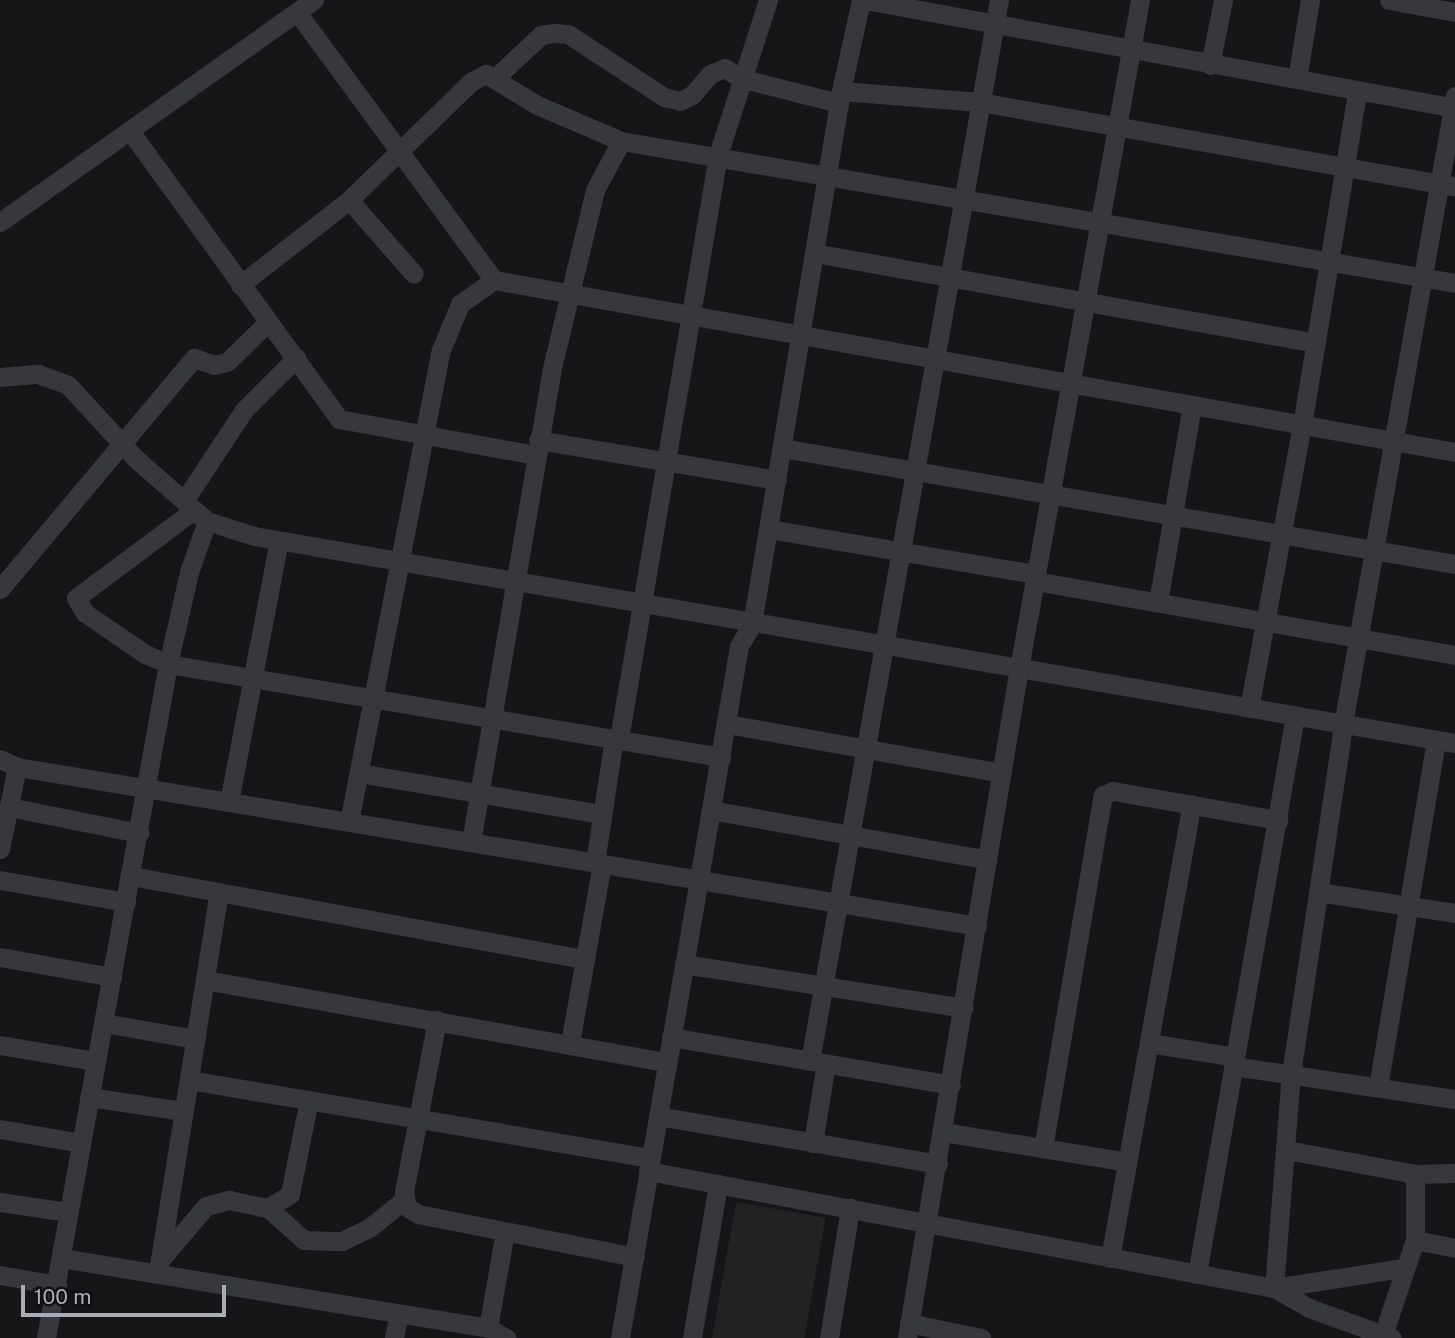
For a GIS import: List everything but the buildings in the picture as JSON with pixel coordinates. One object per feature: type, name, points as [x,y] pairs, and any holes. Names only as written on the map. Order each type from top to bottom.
[{"type":"street","points":[[0,222],[314,0]]},
{"type":"street","points":[[570,1043],[585,959],[602,814],[667,462],[688,316],[718,155],[740,79],[768,0]]},
{"type":"street","points":[[620,1338],[739,646],[752,624],[840,97],[863,0],[1357,91],[1454,104],[1447,186],[1423,278],[1343,724],[1291,1074],[1274,1288]]},
{"type":"street","points":[[813,1143],[823,986],[999,0]]},
{"type":"street","points":[[981,1338],[908,1331],[1019,668],[1140,0]]},
{"type":"street","points":[[1210,65],[1223,0]]},
{"type":"street","points":[[1297,79],[1310,0]]},
{"type":"street","points":[[1389,0],[1455,12]]},
{"type":"street","points":[[297,12],[402,151],[494,280]]},
{"type":"street","points":[[495,78],[541,36],[568,34],[664,97],[680,101],[692,95],[717,68],[740,79],[840,97],[981,102],[1116,129],[1447,186]]},
{"type":"street","points":[[240,285],[349,200],[479,75],[495,78],[537,106],[621,141],[718,155],[963,200],[1455,283]]},
{"type":"street","points":[[1249,708],[1283,534],[1357,91]]},
{"type":"street","points":[[130,131],[266,324],[296,358],[339,419],[422,436],[667,462],[777,480]]},
{"type":"street","points":[[471,842],[518,582],[537,447],[595,190],[621,141]]},
{"type":"street","points":[[349,200],[414,274]]},
{"type":"street","points":[[814,253],[949,280],[1315,343]]},
{"type":"street","points":[[349,822],[422,436],[455,311],[474,291],[494,280],[1455,452]]},
{"type":"street","points":[[0,589],[120,440],[194,358],[214,365],[227,362],[266,324]]},
{"type":"street","points":[[46,1338],[148,789],[168,664],[188,572],[195,511],[244,410],[296,358]]},
{"type":"street","points":[[0,377],[38,374],[68,385],[120,440],[195,511],[279,541],[641,606],[884,644],[1445,742],[1406,906],[1378,1087]]},
{"type":"street","points":[[1158,602],[1192,405]]},
{"type":"street","points":[[782,448],[1455,564]]},
{"type":"street","points":[[195,511],[76,598],[85,613],[145,654],[168,664],[374,696],[721,757]]},
{"type":"street","points":[[769,529],[900,550],[1158,602],[1455,654]]},
{"type":"street","points":[[229,802],[279,541]]},
{"type":"street","points":[[1197,1274],[1295,716]]},
{"type":"street","points":[[727,724],[1002,773]]},
{"type":"street","points":[[0,849],[9,807],[9,763],[148,789],[977,926]]},
{"type":"street","points":[[359,774],[602,814]]},
{"type":"street","points":[[1043,1148],[1103,795],[1113,791],[1278,820]]},
{"type":"street","points":[[1110,1258],[1192,804]]},
{"type":"street","points":[[9,807],[139,833]]},
{"type":"street","points":[[711,810],[988,860]]},
{"type":"street","points":[[131,876],[585,959]]},
{"type":"street","points":[[0,880],[126,902]]},
{"type":"street","points":[[1318,892],[1455,913]]},
{"type":"street","points":[[159,1266],[219,893]]},
{"type":"street","points":[[0,957],[112,977]]},
{"type":"street","points":[[684,964],[964,1008]]},
{"type":"street","points":[[205,980],[666,1062]]},
{"type":"street","points":[[159,1266],[206,1206],[229,1200],[268,1208],[304,1240],[342,1241],[369,1228],[404,1200],[437,1020]]},
{"type":"street","points":[[103,1023],[196,1039]]},
{"type":"street","points":[[671,1037],[951,1085]]},
{"type":"street","points":[[1149,1043],[1291,1074],[1455,1099]]},
{"type":"street","points":[[0,1045],[96,1062]]},
{"type":"street","points":[[189,1080],[418,1118],[649,1165],[718,1184],[1274,1288],[1403,1268]]},
{"type":"street","points":[[89,1097],[184,1111]]},
{"type":"street","points":[[268,1208],[289,1194],[309,1100]]},
{"type":"street","points":[[658,1116],[938,1164]]},
{"type":"street","points":[[0,1129],[81,1143]]},
{"type":"street","points":[[943,1132],[1128,1162]]},
{"type":"street","points":[[1287,1150],[1415,1174],[1455,1173]]},
{"type":"street","points":[[1274,1288],[1309,1308],[1361,1331],[1388,1335],[1403,1268],[1415,1240],[1415,1174]]},
{"type":"street","points":[[692,1338],[718,1184]]},
{"type":"street","points":[[404,1200],[418,1214],[635,1257]]},
{"type":"street","points":[[0,1202],[68,1213]]},
{"type":"street","points":[[829,1338],[850,1208]]},
{"type":"street","points":[[488,1328],[505,1232]]},
{"type":"street","points":[[1415,1240],[1455,1248]]},
{"type":"street","points":[[61,1258],[159,1266],[488,1328],[506,1338]]},
{"type":"street","points":[[0,1275],[57,1285]]},
{"type":"street","points":[[394,1338],[399,1313]]},
{"type":"shaded area","points":[[736,1202],[826,1218],[804,1338],[712,1338]]}]
